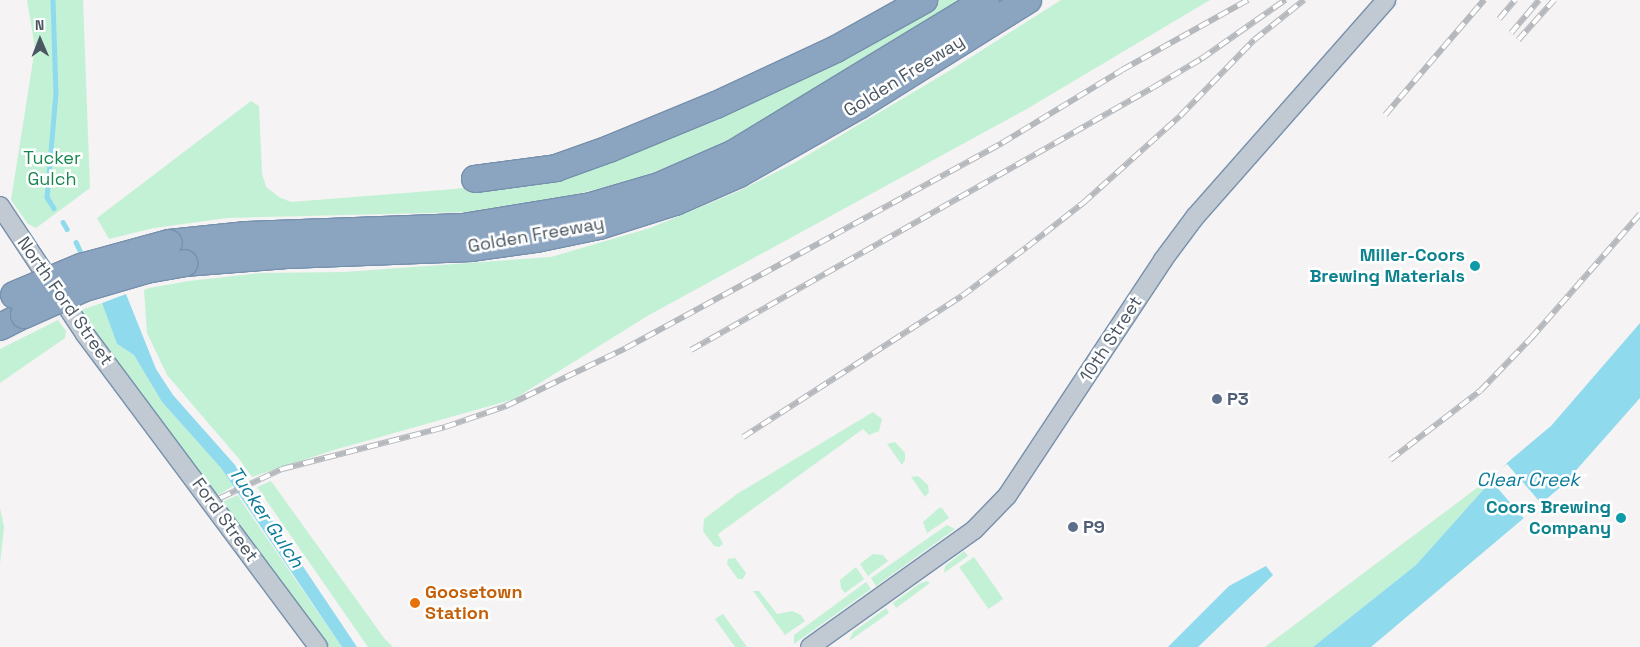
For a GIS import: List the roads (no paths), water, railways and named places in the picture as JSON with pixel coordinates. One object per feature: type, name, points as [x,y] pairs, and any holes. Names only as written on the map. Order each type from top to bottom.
[{"type":"highway","points":[[474,179],[556,168],[627,142],[716,105],[836,49],[924,0]]},
{"type":"highway","name":"Golden Freeway","points":[[0,327],[10,304],[146,270],[177,253],[247,235],[463,227],[591,206],[659,186],[734,153],[986,0]]},
{"type":"highway","name":"Golden Freeway","points":[[177,253],[287,254],[472,248],[536,239],[599,226],[675,202],[739,174],[860,105],[1028,0]]},
{"type":"street","name":"10th Street","points":[[810,647],[974,530],[1007,496],[1163,260],[1195,217],[1386,0]]},
{"type":"street","name":"North Ford Street","points":[[1,207],[86,334],[130,393]]},
{"type":"street","name":"Ford Street","points":[[130,393],[318,647]]},
{"type":"water","name":"Tucker Gulch","points":[[126,294],[156,369],[173,395],[235,465],[357,647],[342,647],[221,468],[162,402],[134,355],[117,344],[102,303]]},
{"type":"water","name":"Clear Creek","points":[[1640,323],[1640,398],[1563,485],[1371,647],[1313,647],[1416,565],[1508,462],[1551,426]]},
{"type":"water","points":[[1266,566],[1273,575],[1198,647],[1168,647],[1229,586]]},
{"type":"waterway","name":"Tucker Gulch","points":[[53,0],[56,93],[47,197],[54,208]]},
{"type":"waterway","name":"Tucker Gulch","points":[[63,222],[67,229]]},
{"type":"waterway","name":"Tucker Gulch","points":[[76,242],[83,257]]},
{"type":"railway","points":[[220,498],[282,469],[445,427],[506,406],[626,348],[1002,143],[1122,70],[1248,0]]},
{"type":"railway","points":[[691,350],[1152,88],[1201,59],[1285,0]]},
{"type":"railway","points":[[743,437],[962,296],[1027,247],[1083,203],[1180,116],[1254,40],[1304,0]]},
{"type":"railway","points":[[1385,115],[1484,0]]},
{"type":"railway","points":[[1499,19],[1515,0]]},
{"type":"railway","points":[[1511,33],[1539,0]]},
{"type":"railway","points":[[1518,40],[1554,0]]},
{"type":"railway","points":[[1390,460],[1480,391],[1531,338],[1640,214]]},
{"type":"place","name":"Miller-Coors Brewing Materials","points":[[1475,266]]},
{"type":"place","name":"P3","points":[[1217,399]]},
{"type":"place","name":"Coors Brewing Company","points":[[1621,518]]},
{"type":"place","name":"P9","points":[[1073,527]]},
{"type":"place","name":"Goosetown Station","points":[[415,603]]}]
